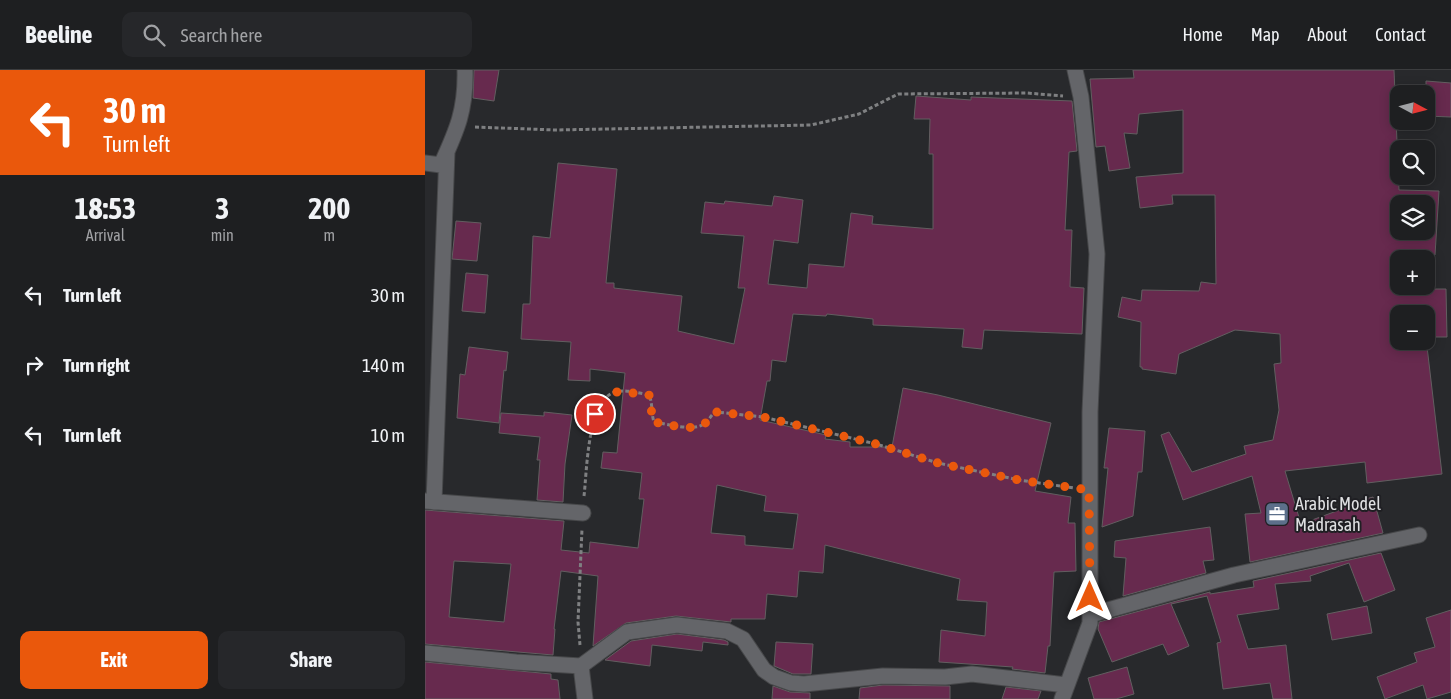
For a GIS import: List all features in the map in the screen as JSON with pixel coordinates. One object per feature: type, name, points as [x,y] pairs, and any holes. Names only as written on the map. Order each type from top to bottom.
[{"type":"street","points":[[425,163],[441,165],[459,126],[466,94],[465,70]]},
{"type":"street","points":[[425,653],[581,666],[627,632],[677,625],[727,631],[743,638],[764,670],[774,677],[791,683],[804,684],[883,676],[945,677],[972,674],[1064,692],[1090,623],[1090,412],[1097,254],[1081,97],[1075,70]]},
{"type":"street","points":[[447,152],[431,406],[429,501],[583,513]]},
{"type":"street","points":[[1090,615],[1234,575],[1419,535]]},
{"type":"street","points":[[581,666],[585,699]]},
{"type":"path","points":[[459,126],[555,130],[811,125],[859,114],[898,94],[1027,93],[1081,97]]},
{"type":"path","points":[[581,666],[578,622],[583,513],[591,434],[595,414],[603,401],[614,392],[649,395],[652,403],[653,422],[695,428],[705,423],[711,414],[716,412],[763,417],[876,444],[938,463],[1019,480],[1089,490]]},
{"type":"building","points":[[474,70],[499,70],[494,101],[473,98]]},
{"type":"building","points":[[1133,70],[1394,70],[1395,85],[1390,85],[1390,130],[1396,130],[1397,140],[1390,140],[1390,185],[1399,185],[1399,190],[1439,191],[1435,255],[1435,250],[1390,250],[1390,295],[1435,295],[1435,289],[1446,289],[1447,337],[1435,337],[1435,305],[1390,305],[1390,350],[1427,350],[1442,474],[1367,483],[1365,462],[1285,471],[1301,524],[1345,508],[1344,505],[1373,497],[1383,533],[1250,562],[1245,514],[1261,513],[1252,476],[1183,500],[1161,435],[1169,432],[1192,472],[1246,454],[1244,446],[1273,440],[1279,410],[1274,364],[1281,363],[1280,334],[1235,330],[1179,354],[1176,374],[1142,369],[1140,367],[1141,322],[1118,317],[1122,297],[1141,301],[1142,290],[1199,291],[1201,282],[1216,284],[1215,195],[1172,195],[1173,204],[1140,208],[1136,177],[1183,173],[1183,110],[1139,114],[1137,134],[1124,133],[1130,168],[1109,171],[1105,146],[1096,147],[1090,79],[1134,78]]},
{"type":"building","points":[[1426,81],[1451,83],[1451,117],[1435,116],[1435,85],[1426,85]]},
{"type":"building","points":[[916,96],[971,100],[971,97],[1072,101],[1077,151],[1069,152],[1065,230],[1072,230],[1070,287],[1084,288],[1082,334],[984,330],[982,349],[962,347],[964,329],[873,325],[873,319],[827,314],[826,316],[793,314],[786,362],[772,360],[770,381],[767,381],[760,420],[826,435],[825,439],[850,442],[850,447],[892,447],[903,388],[1051,423],[1035,491],[1071,497],[1068,523],[1075,523],[1076,571],[1054,572],[1050,646],[1048,646],[1045,673],[1012,669],[1013,667],[939,662],[941,630],[985,636],[987,602],[957,600],[960,579],[825,545],[823,573],[799,571],[797,597],[767,594],[765,619],[731,619],[731,622],[676,616],[626,623],[593,646],[598,576],[561,571],[553,655],[425,644],[425,510],[564,521],[561,550],[589,553],[590,542],[638,548],[644,499],[639,499],[642,473],[601,468],[603,452],[617,453],[625,373],[590,369],[590,381],[568,380],[571,342],[521,339],[523,304],[530,304],[533,236],[550,238],[558,163],[617,169],[606,283],[614,283],[614,288],[682,296],[678,331],[734,344],[745,288],[738,288],[744,236],[701,233],[705,202],[724,204],[725,201],[772,206],[774,196],[803,200],[798,243],[774,240],[768,284],[807,288],[809,264],[844,267],[851,213],[873,216],[872,224],[933,229],[933,154],[929,154],[930,119],[914,119]],"holes":[[[717,485],[766,496],[764,511],[798,514],[793,549],[745,545],[745,536],[711,533]],[[454,561],[511,564],[504,622],[449,617]]]},
{"type":"building","points":[[456,221],[481,223],[477,261],[452,259]]},
{"type":"building","points":[[466,273],[488,275],[485,313],[462,311]]},
{"type":"building","points":[[469,347],[508,352],[506,371],[504,370],[499,423],[457,418],[460,374],[465,375]]},
{"type":"building","points":[[544,412],[572,415],[565,464],[563,502],[537,500],[540,460],[537,460],[540,437],[499,433],[501,413],[544,416]]},
{"type":"building","points":[[1109,428],[1145,431],[1142,472],[1138,472],[1133,516],[1102,527],[1108,468],[1104,468]]},
{"type":"building","points":[[1210,527],[1214,560],[1203,561],[1206,573],[1123,596],[1126,558],[1114,557],[1115,541]]},
{"type":"building","points":[[1381,553],[1395,590],[1364,602],[1349,563],[1310,576],[1311,581],[1275,584],[1279,609],[1237,615],[1248,649],[1286,645],[1292,699],[1273,699],[1270,683],[1223,689],[1217,643],[1221,642],[1207,596],[1171,604],[1189,646],[1168,655],[1163,644],[1112,662],[1098,629],[1099,622],[1210,592],[1210,594],[1254,587],[1253,581]]},
{"type":"building","points":[[1367,606],[1372,633],[1332,640],[1327,614]]},
{"type":"building","points":[[1451,610],[1451,692],[1427,699],[1423,685],[1385,699],[1377,677],[1417,662],[1414,653],[1435,647],[1426,618]]},
{"type":"building","points":[[677,634],[724,640],[728,642],[728,645],[703,642],[702,651],[652,645],[650,666],[605,660],[631,641]]},
{"type":"building","points":[[776,642],[813,644],[811,674],[793,674],[774,666]]},
{"type":"building","points":[[425,662],[551,674],[551,679],[558,680],[560,699],[425,699]]},
{"type":"building","points":[[1127,667],[1134,694],[1116,699],[1094,699],[1088,678]]},
{"type":"building","points":[[883,685],[950,686],[950,699],[859,699],[860,688]]},
{"type":"building","points":[[773,686],[790,692],[810,693],[810,699],[772,699]]},
{"type":"building","points":[[1006,687],[1041,691],[1038,699],[1002,699]]},
{"type":"place","name":"Arabic Model Madrasah","points":[[1277,514]]},
{"type":"route","points":[[595,414],[603,401],[614,392],[649,395],[653,409],[653,422],[695,428],[705,423],[711,414],[716,412],[763,417],[876,444],[938,463],[1019,480],[1089,490],[1090,597]]}]
